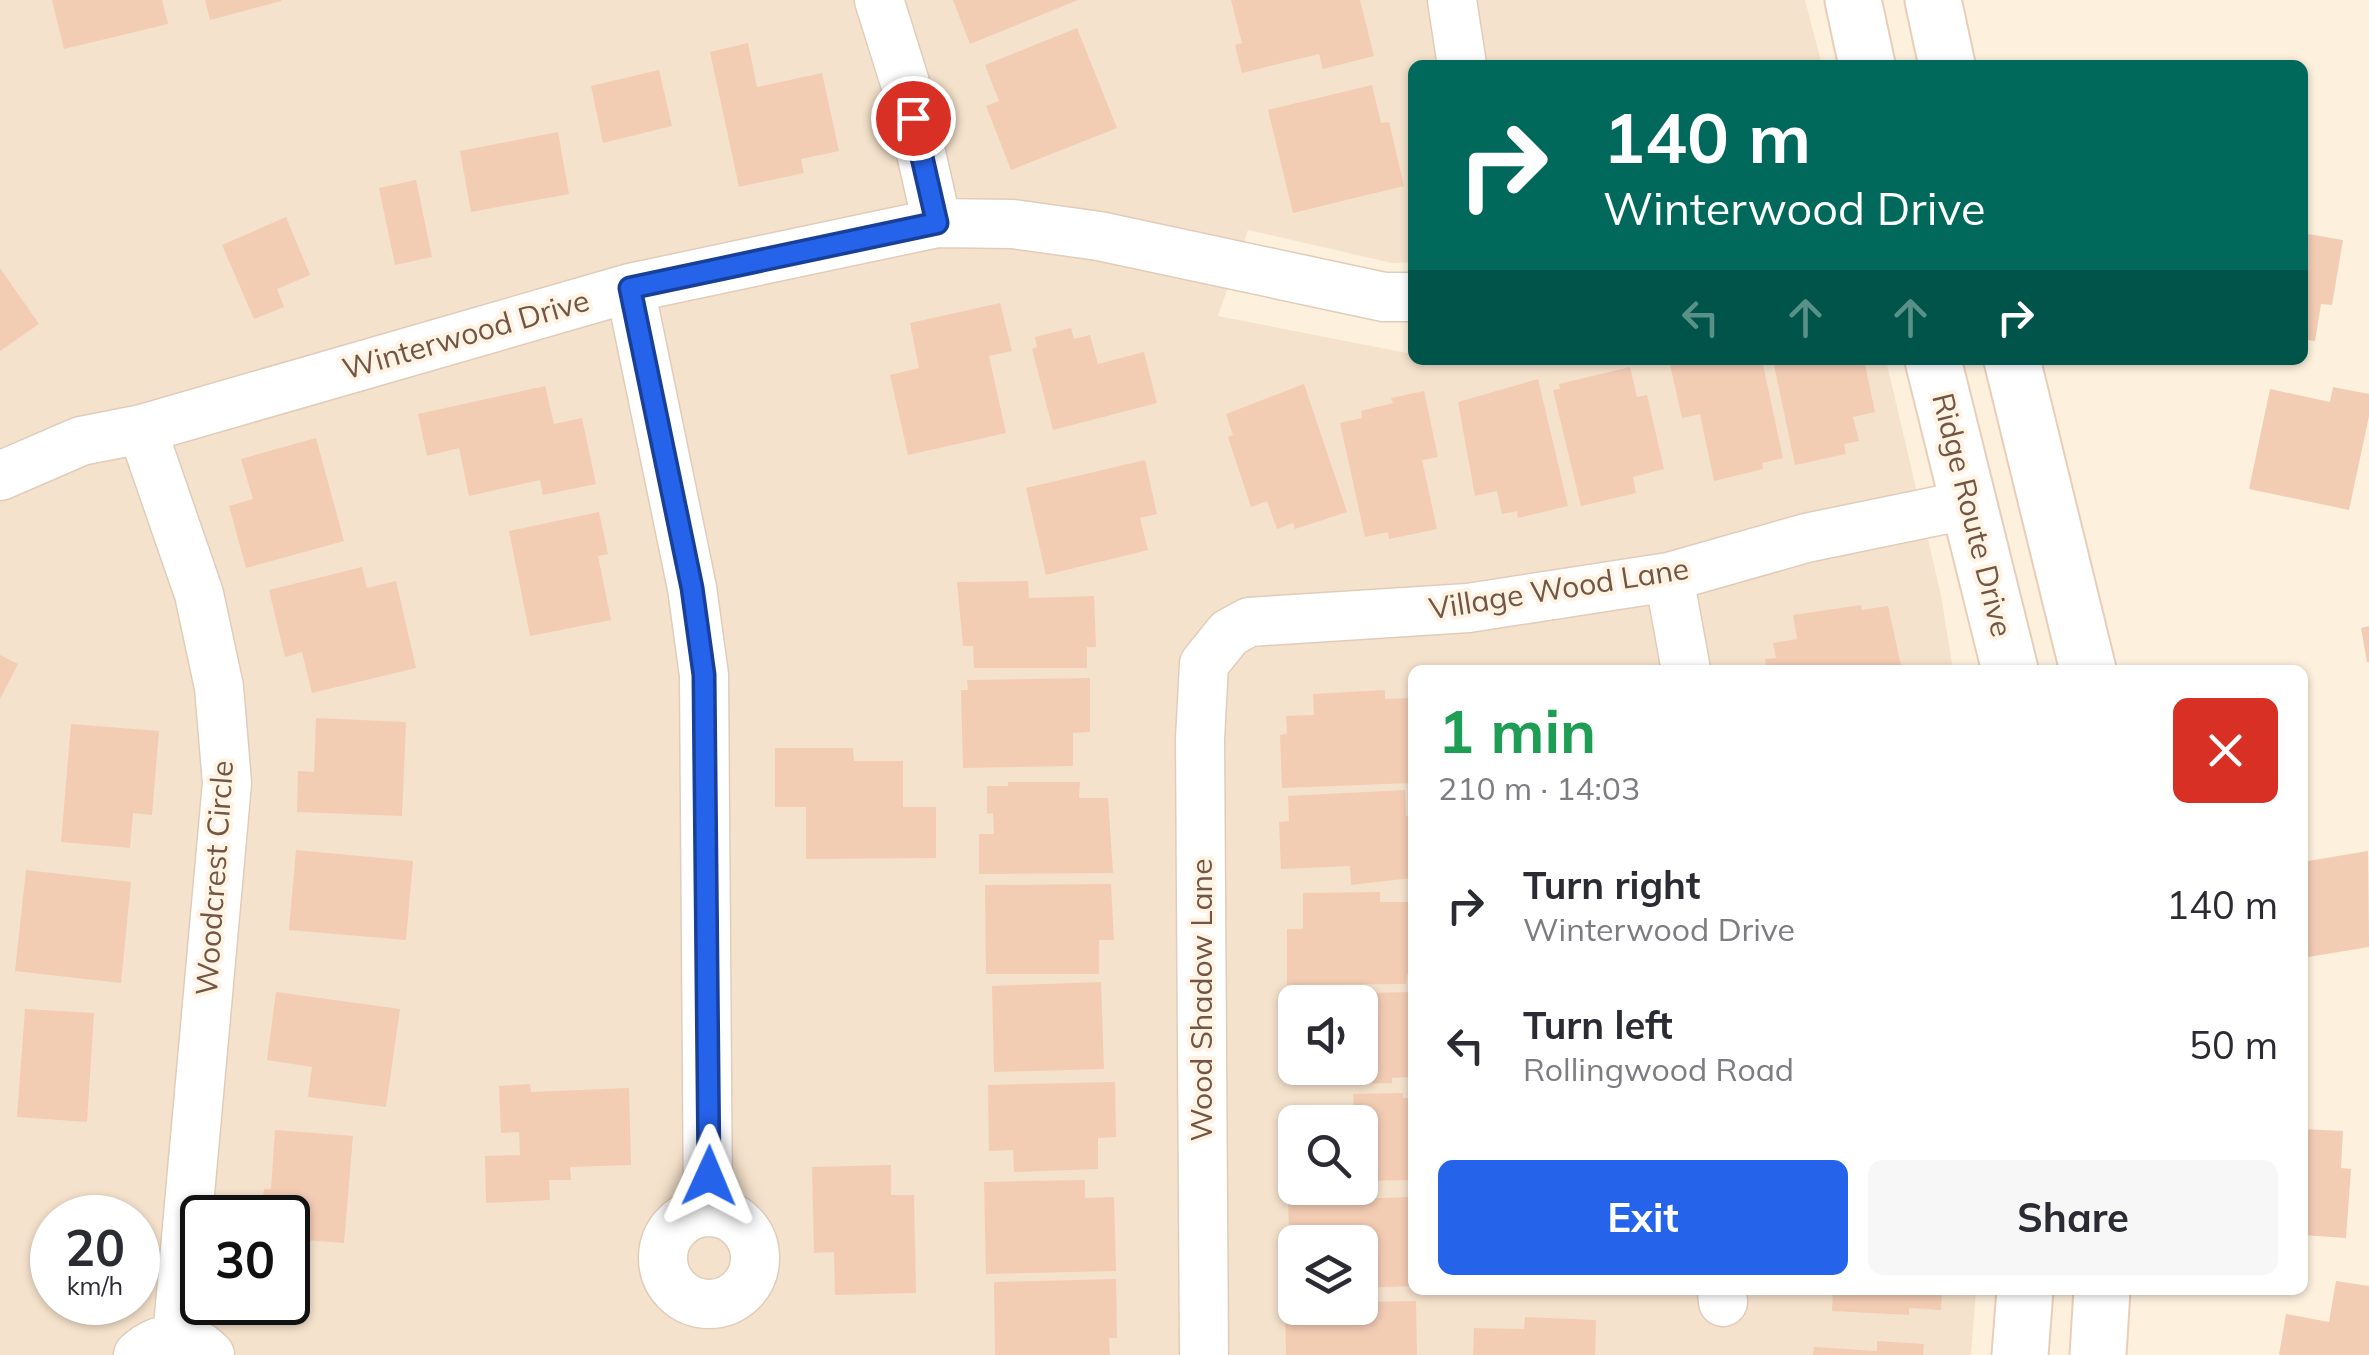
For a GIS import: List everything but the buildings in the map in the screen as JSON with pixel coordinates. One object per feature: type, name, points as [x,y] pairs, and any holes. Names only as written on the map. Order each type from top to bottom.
[{"type":"main road","points":[[1853,0],[1866,60]]},
{"type":"main road","points":[[1933,0],[1946,60]]},
{"type":"main road","name":"Ridge Route Drive","points":[[1935,365],[1966,505],[2009,665]]},
{"type":"main road","points":[[2013,365],[2087,665]]},
{"type":"main road","points":[[2020,1355],[2025,1295]]},
{"type":"main road","points":[[2098,1355],[2102,1295]]},
{"type":"street","points":[[879,0],[905,83],[937,223]]},
{"type":"street","points":[[1452,0],[1461,60]]},
{"type":"street","name":"Winterwood Drive","points":[[0,476],[81,442],[630,288],[937,223],[1012,224],[1099,236],[1384,297],[1408,297]]},
{"type":"street","points":[[630,288],[692,588],[704,675],[708,1211]]},
{"type":"street","name":"Woodcrest Circle","points":[[142,428],[199,594],[219,687],[227,783],[175,1349]]},
{"type":"street","name":"Village Wood Lane","points":[[1214,648],[1249,622],[1468,608],[1670,578],[1806,538],[1966,505]]},
{"type":"street","points":[[1670,578],[1685,665]]},
{"type":"street","name":"Wood Shadow Lane","points":[[1204,1355],[1200,739],[1204,664],[1214,648]]},
{"type":"shaded area","points":[[0,0],[1805,0],[1821,60],[1408,60],[1408,262],[1392,263],[1248,230],[1218,316],[1408,353],[1408,365],[1887,365],[1941,595],[1952,665],[1408,665],[1408,1295],[1976,1295],[1971,1355],[0,1355]]},
{"type":"route","points":[[709,1176],[704,675],[692,588],[630,288],[937,223],[913,118]]}]
